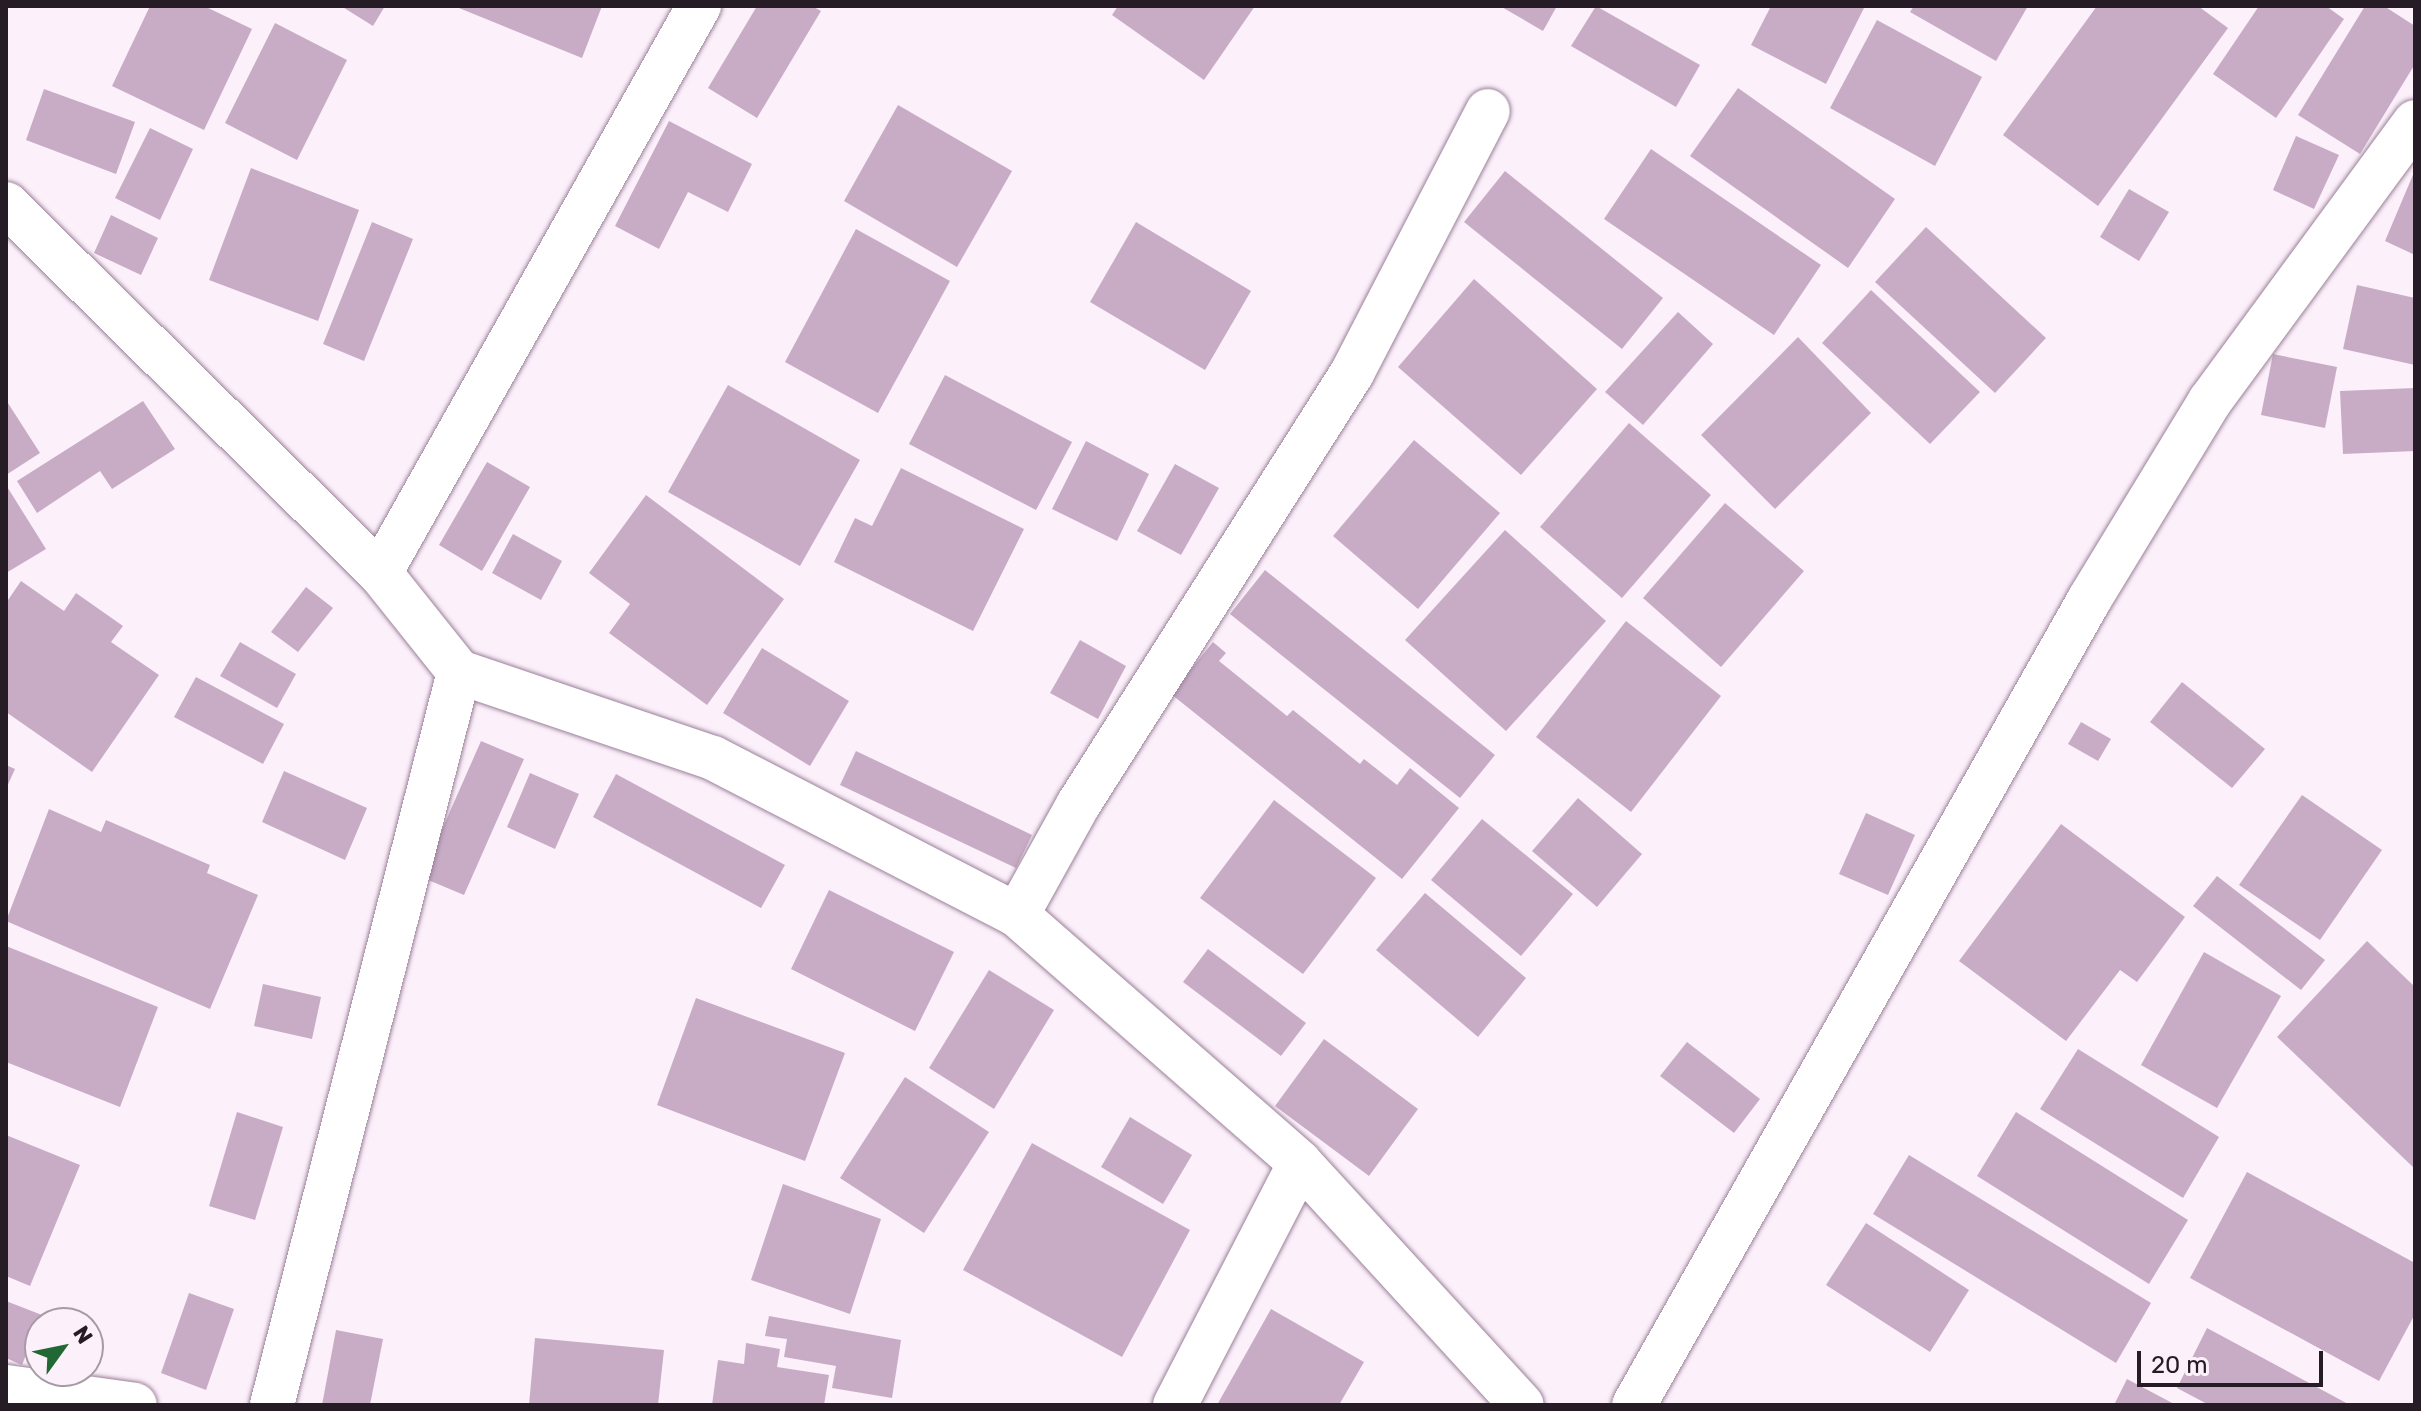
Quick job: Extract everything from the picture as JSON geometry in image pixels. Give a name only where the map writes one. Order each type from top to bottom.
[{"type":"street","points":[[380,573],[699,6]]},
{"type":"street","points":[[1017,915],[1087,791],[1352,373],[1488,111]]},
{"type":"street","points":[[1634,1405],[2089,600],[2210,401],[2415,122]]},
{"type":"street","points":[[6,204],[380,573],[459,672],[713,758],[1017,915],[1300,1163],[1522,1405]]},
{"type":"street","points":[[272,1405],[459,672]]},
{"type":"street","points":[[1175,1405],[1300,1163]]},
{"type":"street","points":[[6,1387],[135,1405]]},
{"type":"building","points":[[150,6],[204,6],[252,29],[204,130],[112,86]]},
{"type":"building","points":[[341,6],[385,6],[373,26]]},
{"type":"building","points":[[454,6],[602,6],[582,58]]},
{"type":"building","points":[[757,6],[812,6],[821,11],[757,118],[708,88]]},
{"type":"building","points":[[1118,6],[1255,6],[1204,80],[1112,15]]},
{"type":"building","points":[[1500,6],[1557,6],[1543,31]]},
{"type":"building","points":[[1596,6],[1700,65],[1676,107],[1571,46]]},
{"type":"building","points":[[1771,6],[1865,6],[1826,84],[1751,45]]},
{"type":"building","points":[[1914,6],[2028,6],[1996,61],[1910,12]]},
{"type":"building","points":[[2097,6],[2198,6],[2228,28],[2098,206],[2003,135]]},
{"type":"building","points":[[2259,6],[2326,6],[2344,19],[2276,118],[2213,74]]},
{"type":"building","points":[[2365,6],[2384,6],[2415,26],[2415,64],[2360,154],[2298,115]]},
{"type":"building","points":[[1877,20],[1982,77],[1935,166],[1830,108]]},
{"type":"building","points":[[275,23],[347,60],[297,160],[225,123]]},
{"type":"building","points":[[1738,88],[1895,199],[1848,268],[1690,156]]},
{"type":"building","points":[[44,89],[135,122],[116,174],[26,140]]},
{"type":"building","points":[[898,105],[1012,171],[957,267],[844,201]]},
{"type":"building","points":[[669,121],[752,164],[728,212],[688,192],[659,249],[615,226]]},
{"type":"building","points":[[150,128],[193,149],[160,220],[115,198]]},
{"type":"building","points":[[2296,136],[2339,155],[2314,209],[2273,190]]},
{"type":"building","points":[[1651,149],[1821,265],[1774,335],[1604,219]]},
{"type":"building","points":[[251,168],[359,210],[318,321],[209,280]]},
{"type":"building","points":[[2415,170],[2415,255],[2385,241]]},
{"type":"building","points":[[1505,171],[1663,298],[1622,349],[1464,222]]},
{"type":"building","points":[[2129,189],[2169,212],[2139,261],[2100,237]]},
{"type":"building","points":[[111,215],[158,238],[141,275],[94,253]]},
{"type":"building","points":[[372,222],[413,239],[364,361],[323,344]]},
{"type":"building","points":[[1136,222],[1251,291],[1205,370],[1090,302]]},
{"type":"building","points":[[1926,227],[2046,338],[1995,393],[1875,282]]},
{"type":"building","points":[[856,229],[950,281],[878,413],[785,362]]},
{"type":"building","points":[[1474,279],[1597,389],[1521,475],[1398,367]]},
{"type":"building","points":[[2357,285],[2415,298],[2415,365],[2343,349]]},
{"type":"building","points":[[1871,290],[1980,392],[1930,444],[1822,343]]},
{"type":"building","points":[[1678,312],[1713,344],[1643,425],[1605,392]]},
{"type":"building","points":[[1798,337],[1871,413],[1775,509],[1701,435]]},
{"type":"building","points":[[2273,354],[2337,367],[2325,428],[2261,415]]},
{"type":"building","points":[[945,375],[1072,442],[1036,510],[909,444]]},
{"type":"building","points":[[728,385],[860,460],[800,566],[668,492]]},
{"type":"building","points":[[2415,388],[2415,451],[2343,454],[2340,391]]},
{"type":"building","points":[[6,400],[40,453],[6,475]]},
{"type":"building","points":[[143,401],[175,449],[112,489],[100,471],[37,513],[17,481]]},
{"type":"building","points":[[1629,423],[1711,495],[1622,598],[1540,527]]},
{"type":"building","points":[[1414,440],[1500,513],[1418,609],[1333,536]]},
{"type":"building","points":[[1086,441],[1149,474],[1117,541],[1052,509]]},
{"type":"building","points":[[487,462],[530,487],[482,571],[439,545]]},
{"type":"building","points":[[1175,464],[1219,488],[1181,555],[1137,531]]},
{"type":"building","points":[[901,468],[1024,529],[973,631],[834,562],[855,518],[872,526]]},
{"type":"building","points":[[6,485],[46,549],[6,573]]},
{"type":"building","points":[[646,495],[784,599],[707,705],[609,633],[630,604],[589,573]]},
{"type":"building","points":[[1725,503],[1804,571],[1721,667],[1643,598]]},
{"type":"building","points":[[1505,530],[1606,621],[1506,731],[1405,640]]},
{"type":"building","points":[[513,534],[562,561],[541,600],[492,573]]},
{"type":"building","points":[[1265,570],[1495,755],[1460,798],[1230,614]]},
{"type":"building","points":[[21,581],[64,611],[76,593],[123,626],[111,642],[159,675],[92,772],[6,712],[6,603]]},
{"type":"building","points":[[306,587],[333,608],[298,652],[271,632]]},
{"type":"building","points":[[1626,621],[1721,696],[1631,812],[1536,737]]},
{"type":"building","points":[[1080,640],[1126,666],[1098,719],[1050,693]]},
{"type":"building","points":[[240,642],[296,674],[277,708],[220,676]]},
{"type":"building","points":[[1213,642],[1226,653],[1219,661],[1287,716],[1293,710],[1360,764],[1364,759],[1397,785],[1410,768],[1459,808],[1402,879],[1171,694]]},
{"type":"building","points":[[762,648],[849,701],[810,766],[723,713]]},
{"type":"building","points":[[196,677],[284,724],[263,764],[174,717]]},
{"type":"building","points":[[2182,682],[2265,749],[2232,788],[2150,722]]},
{"type":"building","points":[[2081,722],[2111,739],[2098,761],[2068,744]]},
{"type":"building","points":[[481,741],[524,759],[464,895],[421,877]]},
{"type":"building","points":[[856,751],[1032,835],[1016,868],[840,785]]},
{"type":"building","points":[[6,765],[15,769],[6,789]]},
{"type":"building","points":[[284,771],[367,808],[345,860],[262,822]]},
{"type":"building","points":[[530,773],[579,794],[555,849],[507,827]]},
{"type":"building","points":[[616,774],[785,865],[761,908],[593,817]]},
{"type":"building","points":[[2302,795],[2382,850],[2320,940],[2239,885]]},
{"type":"building","points":[[1578,798],[1642,854],[1597,907],[1532,851]]},
{"type":"building","points":[[1274,800],[1376,878],[1303,974],[1200,898]]},
{"type":"building","points":[[49,809],[101,832],[106,820],[210,865],[207,873],[258,895],[210,1009],[6,921]]},
{"type":"building","points":[[1866,813],[1915,835],[1888,895],[1839,874]]},
{"type":"building","points":[[1482,819],[1573,894],[1521,956],[1431,880]]},
{"type":"building","points":[[2061,824],[2185,917],[2137,982],[2120,970],[2066,1041],[1959,961]]},
{"type":"building","points":[[2217,876],[2325,960],[2301,990],[2193,906]]},
{"type":"building","points":[[829,890],[954,952],[915,1031],[791,969]]},
{"type":"building","points":[[1425,893],[1526,978],[1478,1037],[1376,950]]},
{"type":"building","points":[[2367,941],[2415,987],[2415,1169],[2277,1037]]},
{"type":"building","points":[[6,946],[158,1007],[120,1107],[6,1062]]},
{"type":"building","points":[[1208,949],[1306,1023],[1281,1056],[1183,982]]},
{"type":"building","points":[[2204,952],[2281,996],[2217,1108],[2141,1065]]},
{"type":"building","points":[[989,970],[1054,1010],[994,1109],[929,1068]]},
{"type":"building","points":[[263,984],[321,997],[312,1039],[254,1026]]},
{"type":"building","points":[[696,998],[845,1053],[805,1161],[657,1105]]},
{"type":"building","points":[[1324,1039],[1418,1109],[1369,1176],[1275,1106]]},
{"type":"building","points":[[1687,1042],[1760,1099],[1734,1133],[1660,1076]]},
{"type":"building","points":[[2078,1049],[2219,1137],[2183,1198],[2040,1109]]},
{"type":"building","points":[[905,1077],[989,1132],[924,1233],[840,1178]]},
{"type":"building","points":[[237,1112],[283,1127],[255,1220],[209,1206]]},
{"type":"building","points":[[2016,1112],[2188,1220],[2149,1284],[1977,1176]]},
{"type":"building","points":[[1130,1117],[1192,1155],[1163,1204],[1101,1167]]},
{"type":"building","points":[[6,1135],[80,1165],[30,1286],[6,1276]]},
{"type":"building","points":[[1032,1143],[1190,1230],[1122,1357],[963,1270]]},
{"type":"building","points":[[1909,1155],[2151,1303],[2116,1363],[1873,1214]]},
{"type":"building","points":[[2247,1172],[2415,1263],[2415,1314],[2379,1381],[2190,1278]]},
{"type":"building","points":[[783,1184],[881,1219],[850,1314],[751,1280]]},
{"type":"building","points":[[1866,1223],[1969,1290],[1930,1352],[1826,1285]]},
{"type":"building","points":[[189,1293],[234,1309],[206,1390],[161,1373]]},
{"type":"building","points":[[6,1301],[24,1308],[24,1360],[22,1365],[6,1358]]},
{"type":"building","points":[[1271,1309],[1364,1362],[1339,1405],[1217,1405]]},
{"type":"building","points":[[769,1316],[901,1340],[892,1398],[832,1388],[836,1366],[784,1357],[787,1339],[765,1336]]},
{"type":"building","points":[[2207,1328],[2350,1405],[2209,1405],[2177,1388]]},
{"type":"building","points":[[336,1330],[383,1339],[370,1405],[322,1405]]},
{"type":"building","points":[[535,1338],[664,1350],[658,1405],[529,1405]]},
{"type":"building","points":[[746,1343],[780,1349],[777,1367],[829,1375],[824,1405],[712,1405],[718,1360],[744,1364]]},
{"type":"building","points":[[2127,1379],[2176,1405],[2114,1405]]}]
